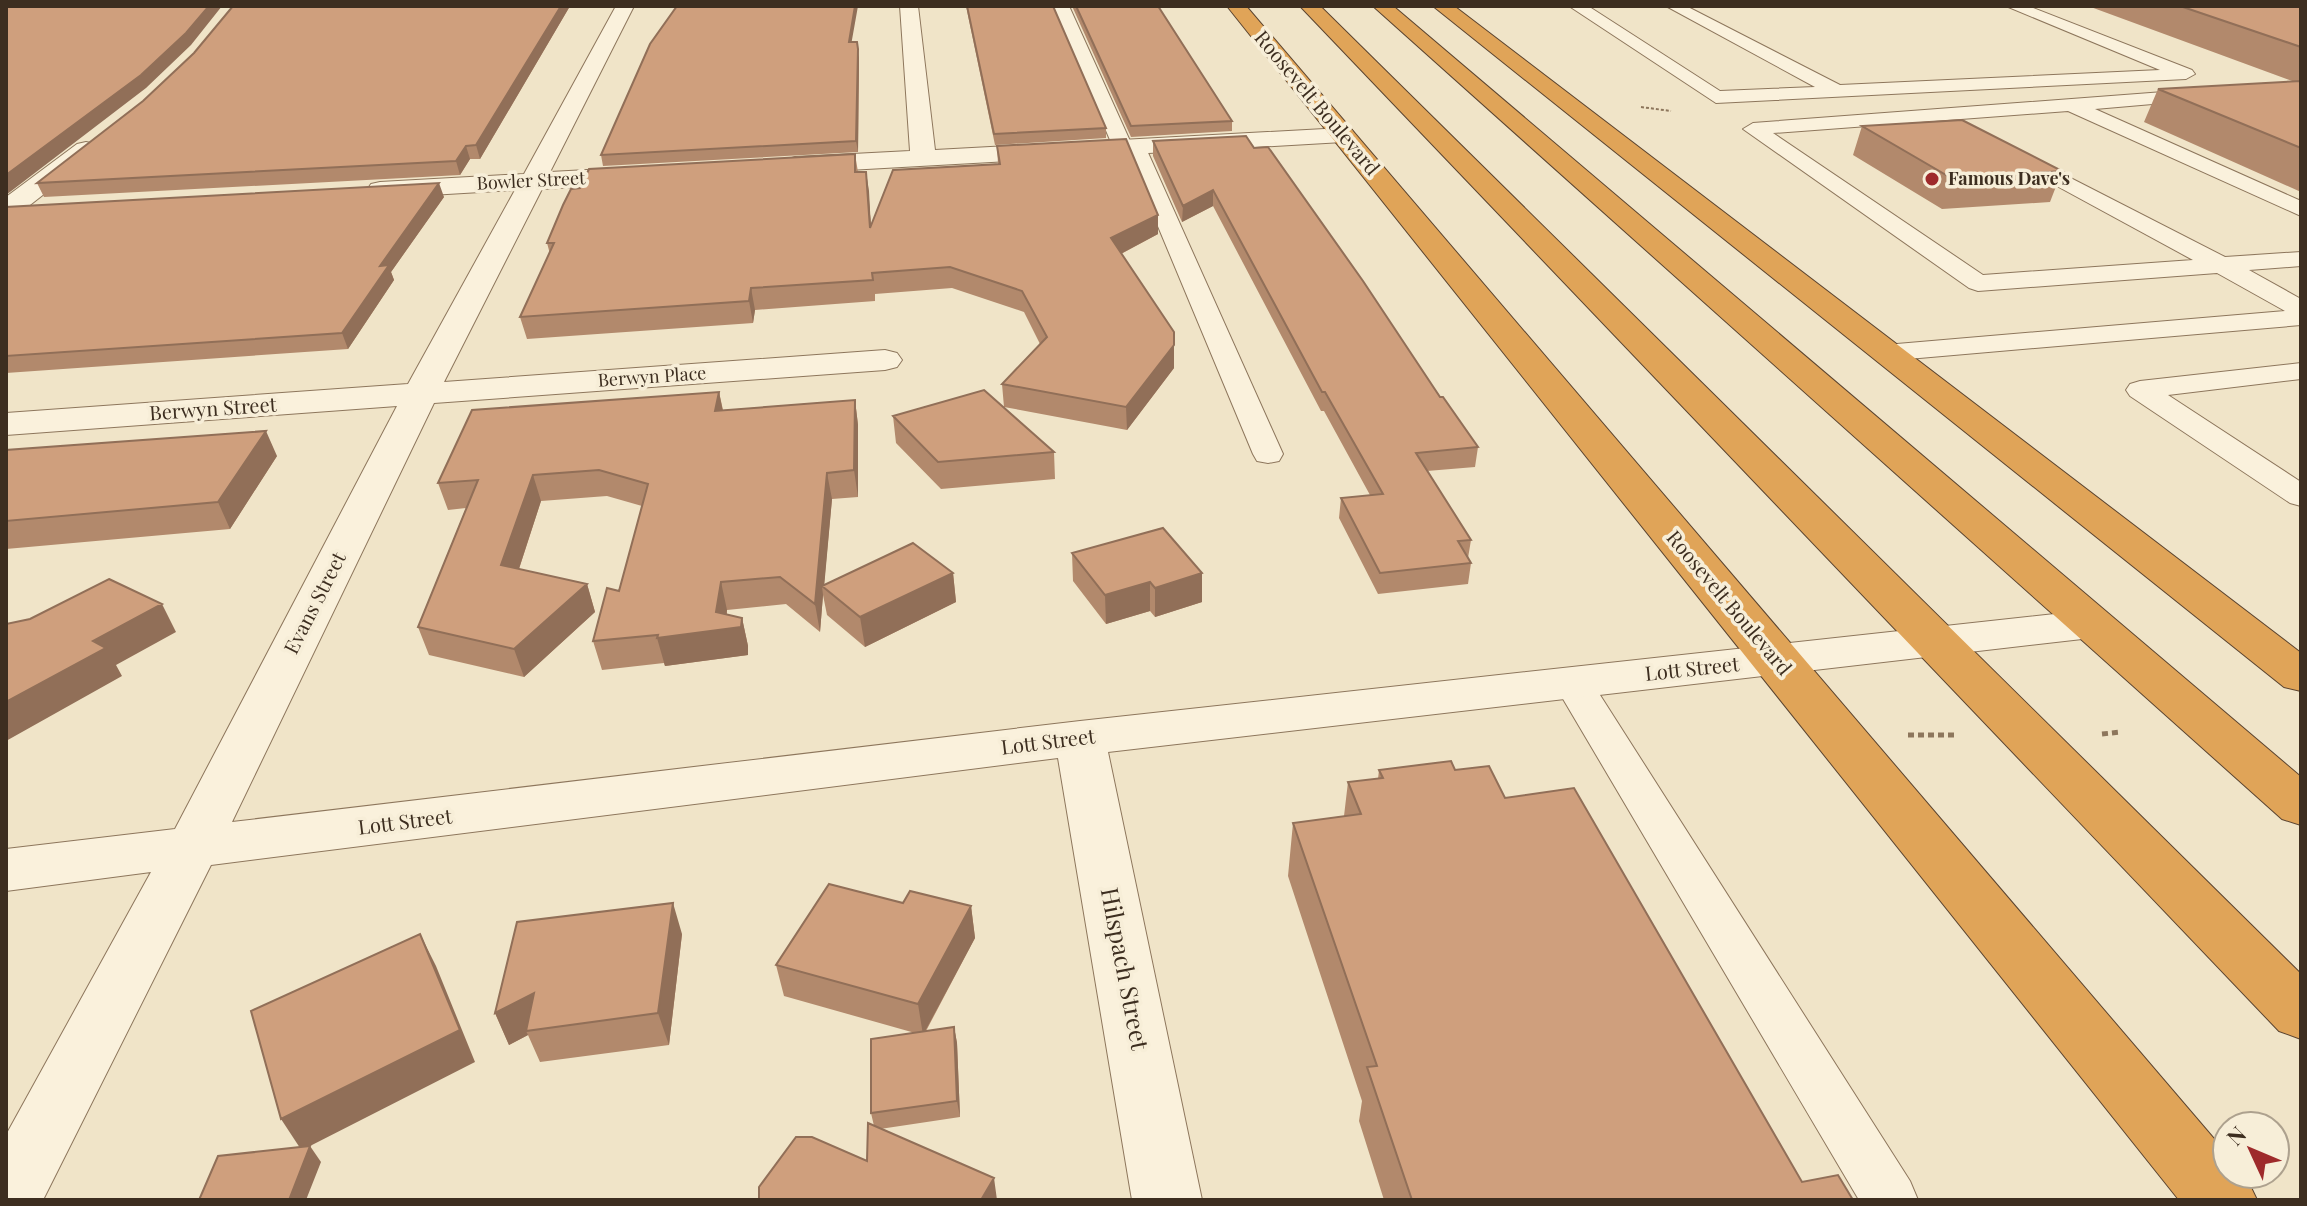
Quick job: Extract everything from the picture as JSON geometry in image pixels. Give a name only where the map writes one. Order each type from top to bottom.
[{"type":"highway","name":"Roosevelt Boulevard","points":[[1236,6],[2222,1200]]},
{"type":"highway","points":[[1309,6],[2301,1013]]},
{"type":"highway","points":[[1382,6],[2301,806]]},
{"type":"highway","points":[[1442,6],[2301,676]]},
{"type":"highway","points":[[1688,198],[1809,378]]},
{"type":"street","name":"Evans Street","points":[[7,1200],[192,848],[420,395],[625,6]]},
{"type":"street","points":[[909,6],[923,158]]},
{"type":"street","points":[[6,211],[106,133]]},
{"type":"street","points":[[766,167],[1343,135]]},
{"type":"street","name":"Bowler Street","points":[[356,191],[672,173]]},
{"type":"street","points":[[6,211],[54,209]]},
{"type":"street","name":"Berwyn Place","points":[[420,395],[885,360]]},
{"type":"street","name":"Berwyn Street","points":[[6,424],[420,395]]},
{"type":"street","name":"Lott Street","points":[[6,870],[1080,738],[2091,624]]},
{"type":"street","name":"Hilspach Street","points":[[1080,738],[1167,1200]]},
{"type":"lane","points":[[1061,6],[1129,147],[1268,454]]},
{"type":"lane","points":[[1577,6],[1716,97],[2186,74],[2014,6]]},
{"type":"lane","points":[[1674,6],[1837,91]]},
{"type":"lane","points":[[2222,94],[1753,129],[1978,283],[2301,259]]},
{"type":"lane","points":[[2070,105],[2301,209]]},
{"type":"lane","points":[[1940,115],[1978,136]]},
{"type":"lane","points":[[2003,149],[2301,309]]},
{"type":"lane","points":[[1885,353],[2301,317]]},
{"type":"lane","points":[[2301,371],[2140,390],[2301,496]]},
{"type":"lane","points":[[1572,682],[1890,1200]]},
{"type":"path","points":[[1894,735],[1955,735]]},
{"type":"building","points":[[6,6],[209,6],[186,33],[141,75],[6,175]]},
{"type":"building","points":[[233,6],[561,6],[476,145],[466,146],[456,161],[37,183],[143,101],[194,53]]},
{"type":"building","points":[[677,6],[855,6],[849,42],[857,42],[858,49],[856,141],[601,155],[650,44]]},
{"type":"building","points":[[967,6],[1053,6],[1106,128],[994,134]]},
{"type":"building","points":[[1076,6],[1158,6],[1232,121],[1131,126]]},
{"type":"building","points":[[2180,6],[2301,6],[2301,47]]},
{"type":"building","points":[[2301,81],[2301,148],[2158,89]]},
{"type":"building","points":[[1962,120],[2062,171],[1953,179],[1862,126]]},
{"type":"building","points":[[1246,136],[1254,148],[1268,147],[1440,397],[1478,447],[1416,453],[1471,540],[1458,541],[1471,563],[1380,573],[1341,498],[1383,494],[1325,392],[1322,392],[1213,190],[1183,206],[1153,141]]},
{"type":"building","points":[[1126,139],[1158,215],[1111,238],[1174,332],[1174,345],[1126,407],[1002,384],[1047,337],[1022,291],[950,267],[872,273],[873,280],[751,288],[749,301],[520,317],[554,243],[547,243],[563,205],[571,189],[580,188],[589,169],[855,154],[855,172],[866,172],[870,228],[893,170],[1000,164],[997,146]]},
{"type":"building","points":[[439,183],[380,266],[389,265],[342,333],[6,356],[6,207]]},
{"type":"building","points":[[984,390],[1054,452],[938,462],[893,416]]},
{"type":"building","points":[[719,392],[715,411],[855,400],[854,470],[827,473],[815,604],[780,577],[721,582],[716,612],[742,618],[741,627],[657,638],[658,635],[593,641],[607,588],[619,591],[648,484],[599,470],[533,475],[501,565],[587,584],[514,649],[418,627],[478,480],[438,483],[472,410]]},
{"type":"building","points":[[266,431],[218,502],[6,521],[6,450]]},
{"type":"building","points":[[1163,528],[1202,573],[1155,588],[1150,582],[1105,595],[1072,553]]},
{"type":"building","points":[[913,543],[953,573],[860,617],[822,586]]},
{"type":"building","points":[[109,579],[162,604],[93,641],[106,648],[6,702],[6,624],[30,619]]},
{"type":"building","points":[[1451,761],[1455,770],[1489,766],[1505,798],[1574,788],[1802,1182],[1838,1175],[1853,1200],[1412,1200],[1367,1067],[1377,1066],[1293,823],[1361,814],[1348,782],[1383,778],[1379,770]]},
{"type":"building","points":[[829,884],[903,903],[910,891],[971,906],[918,1004],[776,965]]},
{"type":"building","points":[[673,903],[658,1013],[526,1031],[534,993],[495,1013],[517,922]]},
{"type":"building","points":[[420,934],[460,1030],[281,1119],[251,1011]]},
{"type":"building","points":[[954,1027],[957,1101],[871,1113],[871,1039]]},
{"type":"building","points":[[868,1123],[994,1178],[981,1200],[759,1200],[759,1187],[796,1137],[812,1137],[867,1161]]},
{"type":"building","points":[[310,1146],[289,1200],[199,1200],[218,1156]]},
{"type":"place","name":"Famous Dave's","points":[[1932,179]]}]
